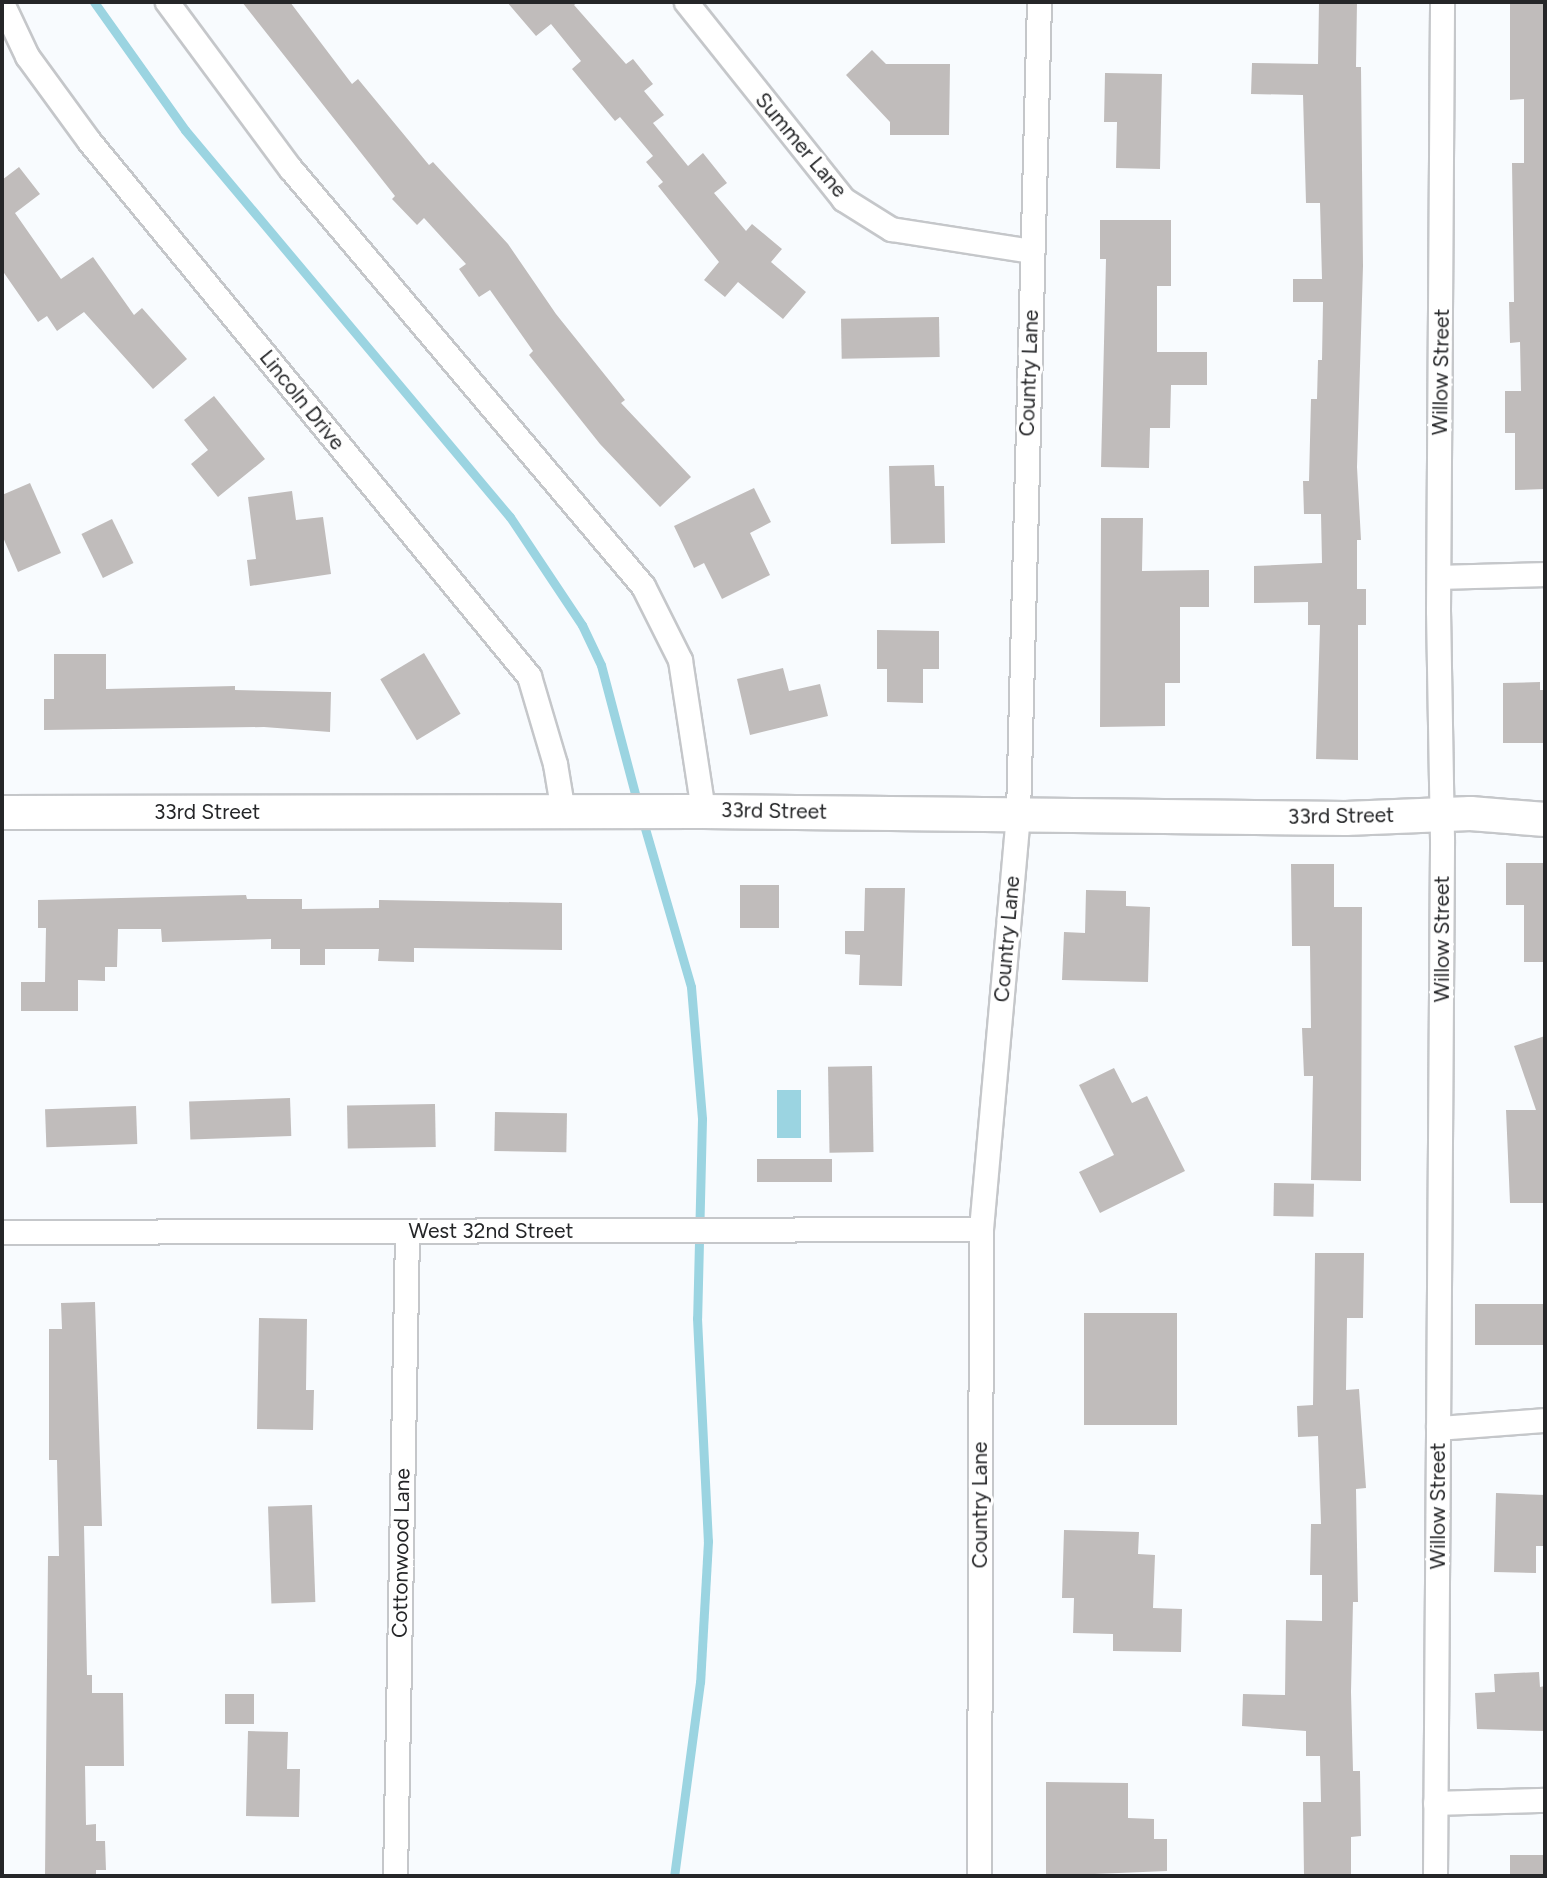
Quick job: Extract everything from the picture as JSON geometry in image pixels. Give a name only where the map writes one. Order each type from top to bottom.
[{"type":"street","points":[[167,2],[290,167],[643,586],[680,660],[689,811]]},
{"type":"street","name":"Summer Lane","points":[[687,2],[844,199],[891,229],[1032,251]]},
{"type":"street","name":"Country Lane","points":[[979,1876],[981,1229],[1018,814],[1039,2]]},
{"type":"street","name":"Willow Street","points":[[1434,1876],[1442,814],[1439,577],[1442,2]]},
{"type":"street","name":"Lincoln Drive","points":[[2,3],[27,56],[89,141],[529,676],[555,764],[563,812]]},
{"type":"street","points":[[1439,577],[1545,574]]},
{"type":"street","name":"33rd Street","points":[[2,812],[1442,814],[1545,819]]},
{"type":"street","name":"West 32nd Street","points":[[2,1232],[981,1229]]},
{"type":"street","name":"Cottonwood Lane","points":[[395,1876],[407,1231]]},
{"type":"street","points":[[1438,1428],[1545,1420]]},
{"type":"street","points":[[1435,1803],[1545,1800]]},
{"type":"water","points":[[777,1090],[801,1090],[801,1138],[777,1138]]},
{"type":"building","points":[[242,2],[290,2],[352,84],[358,79],[429,165],[433,162],[508,244],[556,314],[625,400],[621,403],[691,477],[660,507],[600,444],[529,355],[533,351],[490,290],[479,297],[459,269],[466,264],[424,218],[417,225],[392,199],[395,196]]},
{"type":"building","points":[[507,2],[578,2],[574,5],[626,64],[633,59],[653,84],[644,91],[664,115],[653,123],[688,166],[703,153],[727,183],[714,193],[746,231],[752,224],[782,249],[771,262],[806,292],[783,319],[738,282],[725,297],[704,280],[719,262],[658,186],[663,182],[646,162],[653,156],[620,117],[615,121],[572,69],[581,61],[551,24],[536,36]]},
{"type":"building","points":[[1319,2],[1357,2],[1356,67],[1361,67],[1363,266],[1357,467],[1361,540],[1357,540],[1357,589],[1366,589],[1366,625],[1358,625],[1358,760],[1316,759],[1320,625],[1308,625],[1308,602],[1254,603],[1254,566],[1322,563],[1321,514],[1304,514],[1303,481],[1309,481],[1311,399],[1317,399],[1318,360],[1322,360],[1323,302],[1293,302],[1293,279],[1322,279],[1320,203],[1306,203],[1303,95],[1251,94],[1252,63],[1318,64]]},
{"type":"building","points":[[1510,2],[1545,2],[1545,489],[1515,490],[1515,433],[1505,433],[1505,391],[1521,391],[1520,342],[1510,343],[1509,302],[1514,302],[1512,163],[1524,163],[1524,99],[1510,100]]},
{"type":"building","points":[[872,50],[886,64],[950,64],[949,135],[890,135],[890,122],[846,75]]},
{"type":"building","points":[[1105,73],[1162,74],[1160,169],[1116,168],[1117,122],[1104,122]]},
{"type":"building","points":[[19,167],[40,194],[15,213],[61,279],[93,257],[134,315],[142,308],[187,359],[153,389],[84,312],[57,331],[47,316],[38,322],[2,270],[2,180]]},
{"type":"building","points":[[1100,220],[1171,220],[1171,286],[1157,286],[1157,352],[1207,352],[1207,385],[1171,385],[1170,428],[1150,428],[1149,468],[1101,467],[1106,259],[1100,259]]},
{"type":"building","points":[[939,317],[940,357],[842,359],[841,319]]},
{"type":"building","points":[[214,396],[265,459],[218,497],[191,464],[208,450],[184,420]]},
{"type":"building","points":[[934,465],[935,486],[944,486],[945,543],[891,544],[889,466]]},
{"type":"building","points":[[30,483],[61,553],[18,572],[2,535],[2,495]]},
{"type":"building","points":[[754,488],[771,522],[750,533],[770,575],[722,599],[704,563],[694,568],[674,526]]},
{"type":"building","points":[[292,491],[296,520],[323,517],[331,574],[250,586],[247,560],[256,559],[248,497]]},
{"type":"building","points":[[1101,518],[1143,518],[1142,571],[1209,570],[1209,607],[1180,607],[1180,683],[1165,683],[1165,726],[1100,727]]},
{"type":"building","points":[[112,519],[133,563],[103,578],[81,534]]},
{"type":"building","points":[[877,630],[939,631],[939,669],[923,669],[923,703],[887,702],[887,669],[877,669]]},
{"type":"building","points":[[424,653],[461,714],[417,740],[380,679]]},
{"type":"building","points":[[54,654],[106,654],[106,689],[235,686],[235,690],[331,692],[330,732],[264,727],[44,730],[44,699],[54,699]]},
{"type":"building","points":[[783,668],[789,691],[820,684],[828,716],[750,735],[737,679]]},
{"type":"building","points":[[1540,682],[1540,690],[1545,690],[1545,743],[1503,743],[1503,683]]},
{"type":"building","points":[[1506,863],[1545,863],[1545,962],[1524,962],[1524,905],[1506,905]]},
{"type":"building","points":[[1291,864],[1334,864],[1334,907],[1362,907],[1361,1181],[1311,1180],[1313,1076],[1304,1076],[1302,1028],[1311,1028],[1310,946],[1292,946]]},
{"type":"building","points":[[740,885],[779,885],[779,928],[740,928]]},
{"type":"building","points":[[865,888],[905,888],[902,986],[859,985],[860,955],[845,954],[845,931],[864,931]]},
{"type":"building","points":[[1086,890],[1126,891],[1126,906],[1150,907],[1148,982],[1062,980],[1064,932],[1085,933]]},
{"type":"building","points":[[246,895],[247,899],[302,899],[302,909],[379,908],[379,900],[562,903],[562,950],[414,948],[414,962],[378,961],[379,949],[325,949],[325,965],[300,965],[300,949],[271,949],[271,939],[162,942],[161,929],[118,929],[117,967],[105,967],[105,981],[78,980],[78,1011],[21,1011],[21,982],[45,982],[46,928],[38,928],[38,900]]},
{"type":"building","points":[[1545,1036],[1545,1203],[1510,1203],[1506,1110],[1536,1110],[1514,1046]]},
{"type":"building","points":[[872,1066],[874,1152],[830,1153],[828,1067]]},
{"type":"building","points":[[1114,1068],[1132,1103],[1147,1096],[1185,1171],[1100,1213],[1079,1172],[1114,1155],[1079,1085]]},
{"type":"building","points":[[290,1098],[291,1136],[190,1140],[189,1102]]},
{"type":"building","points":[[435,1104],[436,1147],[348,1149],[347,1106]]},
{"type":"building","points":[[136,1106],[137,1144],[46,1147],[45,1109]]},
{"type":"building","points":[[495,1112],[567,1113],[566,1152],[494,1151]]},
{"type":"building","points":[[757,1159],[832,1159],[832,1182],[757,1182]]},
{"type":"building","points":[[1274,1183],[1314,1184],[1313,1217],[1273,1216]]},
{"type":"building","points":[[1315,1253],[1364,1253],[1363,1318],[1347,1318],[1346,1390],[1359,1389],[1366,1488],[1356,1489],[1358,1602],[1353,1602],[1351,1692],[1353,1771],[1360,1771],[1361,1836],[1351,1837],[1351,1876],[1304,1876],[1303,1802],[1321,1802],[1320,1756],[1306,1756],[1306,1731],[1242,1726],[1243,1694],[1285,1695],[1286,1620],[1322,1621],[1322,1575],[1310,1575],[1311,1524],[1321,1524],[1318,1436],[1298,1437],[1297,1406],[1313,1405]]},
{"type":"building","points":[[95,1302],[102,1526],[84,1526],[87,1675],[92,1675],[92,1693],[123,1693],[124,1766],[85,1766],[86,1825],[96,1824],[96,1841],[105,1841],[106,1870],[96,1870],[96,1876],[45,1876],[48,1556],[59,1556],[57,1460],[49,1460],[49,1329],[62,1329],[61,1303]]},
{"type":"building","points":[[1475,1304],[1545,1304],[1545,1345],[1475,1345]]},
{"type":"building","points":[[1084,1313],[1177,1313],[1177,1425],[1084,1425]]},
{"type":"building","points":[[259,1318],[307,1319],[306,1390],[314,1390],[313,1430],[257,1429]]},
{"type":"building","points":[[1496,1493],[1545,1495],[1545,1546],[1536,1546],[1536,1573],[1494,1572]]},
{"type":"building","points":[[312,1505],[315,1602],[271,1603],[268,1507]]},
{"type":"building","points":[[1064,1530],[1139,1532],[1138,1554],[1155,1555],[1153,1608],[1182,1609],[1181,1652],[1113,1651],[1113,1634],[1073,1633],[1074,1598],[1062,1598]]},
{"type":"building","points":[[1539,1672],[1540,1687],[1545,1686],[1545,1731],[1477,1729],[1475,1693],[1495,1692],[1494,1674]]},
{"type":"building","points":[[225,1694],[254,1694],[254,1724],[225,1724]]},
{"type":"building","points":[[248,1731],[288,1732],[287,1769],[300,1769],[299,1817],[246,1816]]},
{"type":"building","points":[[1046,1782],[1128,1783],[1128,1818],[1154,1819],[1154,1839],[1167,1839],[1167,1871],[1046,1876]]},
{"type":"building","points":[[1510,1855],[1545,1855],[1545,1876],[1510,1876]]},
{"type":"waterway","points":[[94,2],[185,130],[510,517],[582,625],[601,665],[638,805]]},
{"type":"waterway","points":[[642,818],[691,987],[702,1119],[697,1318],[708,1541],[700,1682],[674,1876]]}]
